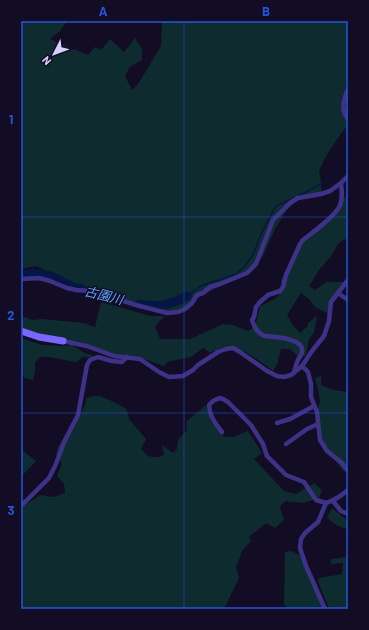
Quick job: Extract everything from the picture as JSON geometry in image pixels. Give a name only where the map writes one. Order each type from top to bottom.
[{"type":"street","points":[[348,89],[342,108],[348,119]]},
{"type":"street","points":[[21,279],[39,278],[67,288],[92,291],[167,313],[178,312],[185,309],[192,303],[197,295],[210,287],[248,273],[256,264],[273,220],[290,203],[298,198],[330,191],[348,176]]},
{"type":"street","points":[[294,372],[303,350],[300,344],[296,341],[260,334],[256,330],[252,320],[256,307],[260,302],[268,296],[280,291],[284,287],[286,275],[303,240],[336,212],[340,206],[342,194],[341,183]]},
{"type":"street","points":[[21,331],[40,337],[63,340],[87,346],[114,356],[140,359],[169,377],[183,376],[218,352],[233,348],[267,371],[277,376],[284,377],[291,375],[302,366],[324,336],[329,321],[331,302],[338,293],[346,287],[348,280]]},
{"type":"street","points":[[338,293],[348,300]]},
{"type":"street","points":[[21,506],[49,478],[56,464],[64,442],[78,415],[87,365],[90,360],[98,357],[122,362],[127,357]]},
{"type":"street","points":[[302,366],[308,372],[312,384],[311,397],[317,412],[320,440],[327,451],[342,463],[348,471]]},
{"type":"street","points":[[222,432],[215,423],[209,409],[209,405],[213,401],[221,398],[228,402],[251,425],[263,444],[267,456],[286,475],[304,482],[316,500],[326,503],[333,501],[348,490]]},
{"type":"street","points":[[278,423],[290,419],[314,406]]},
{"type":"street","points":[[286,444],[318,424]]},
{"type":"street","points":[[333,501],[341,511],[348,514]]},
{"type":"street","points":[[325,609],[306,566],[300,548],[301,539],[305,533],[318,522],[326,503]]},
{"type":"green space","points":[[21,21],[67,21],[60,31],[50,39],[88,55],[95,47],[101,50],[110,39],[124,52],[135,38],[142,49],[142,60],[130,67],[125,76],[132,90],[138,84],[161,46],[162,21],[348,21],[348,78],[346,99],[348,125],[329,151],[319,170],[321,192],[297,200],[286,211],[275,229],[263,256],[253,269],[197,298],[188,307],[178,311],[150,310],[107,299],[36,266],[21,269]]},
{"type":"green space","points":[[348,193],[348,241],[345,239],[338,244],[309,286],[315,290],[326,282],[344,282],[336,296],[329,314],[315,307],[309,299],[301,293],[287,315],[292,324],[300,333],[308,326],[308,323],[317,316],[314,333],[309,339],[306,355],[300,358],[290,349],[281,349],[277,364],[273,371],[244,351],[231,347],[223,347],[210,353],[203,348],[191,357],[167,362],[164,366],[141,358],[113,354],[82,342],[33,334],[21,328],[21,316],[33,320],[42,319],[83,323],[95,327],[101,302],[151,316],[165,316],[155,326],[160,339],[190,339],[223,324],[233,325],[248,331],[255,327],[260,306],[275,299],[282,291],[281,280],[301,245],[312,231],[332,217],[334,211]]},
{"type":"green space","points":[[21,338],[42,345],[72,345],[83,352],[98,358],[83,357],[76,362],[49,357],[40,357],[35,363],[33,380],[25,378],[21,373]]},
{"type":"green space","points":[[321,376],[321,385],[333,390],[348,392],[348,472],[343,471],[320,438],[315,417],[320,402],[315,378]]},
{"type":"green space","points":[[92,396],[100,396],[125,408],[129,419],[146,439],[141,449],[151,457],[164,455],[162,445],[173,453],[177,449],[178,440],[187,430],[186,422],[206,405],[211,418],[224,437],[233,437],[248,431],[262,453],[254,459],[284,491],[296,494],[314,483],[322,490],[319,498],[303,503],[285,501],[280,507],[284,520],[275,528],[266,523],[249,537],[251,541],[242,551],[236,567],[239,578],[224,609],[21,609],[21,503],[25,505],[40,495],[54,497],[65,493],[64,484],[57,476],[62,464],[56,454],[58,447],[82,412],[87,398]]},
{"type":"green space","points":[[21,449],[36,461],[21,477]]},
{"type":"green space","points":[[332,508],[348,521],[348,529],[336,525],[327,517]]},
{"type":"green space","points":[[291,551],[302,556],[323,609],[288,609],[284,604],[285,552]]},
{"type":"green space","points":[[348,555],[348,609],[329,609],[318,581],[319,578],[342,574],[343,563],[331,564],[331,559],[345,557]]},
{"type":"waterway","points":[[298,196],[324,182],[348,164]]},
{"type":"waterway","points":[[187,296],[201,286],[236,274],[244,267],[253,255],[262,232],[276,206],[294,198]]},
{"type":"waterway","name":"古園川","points":[[21,275],[34,273],[51,276],[73,287],[82,289]]},
{"type":"waterway","name":"古園川","points":[[139,304],[158,306],[175,302],[187,296]]}]
